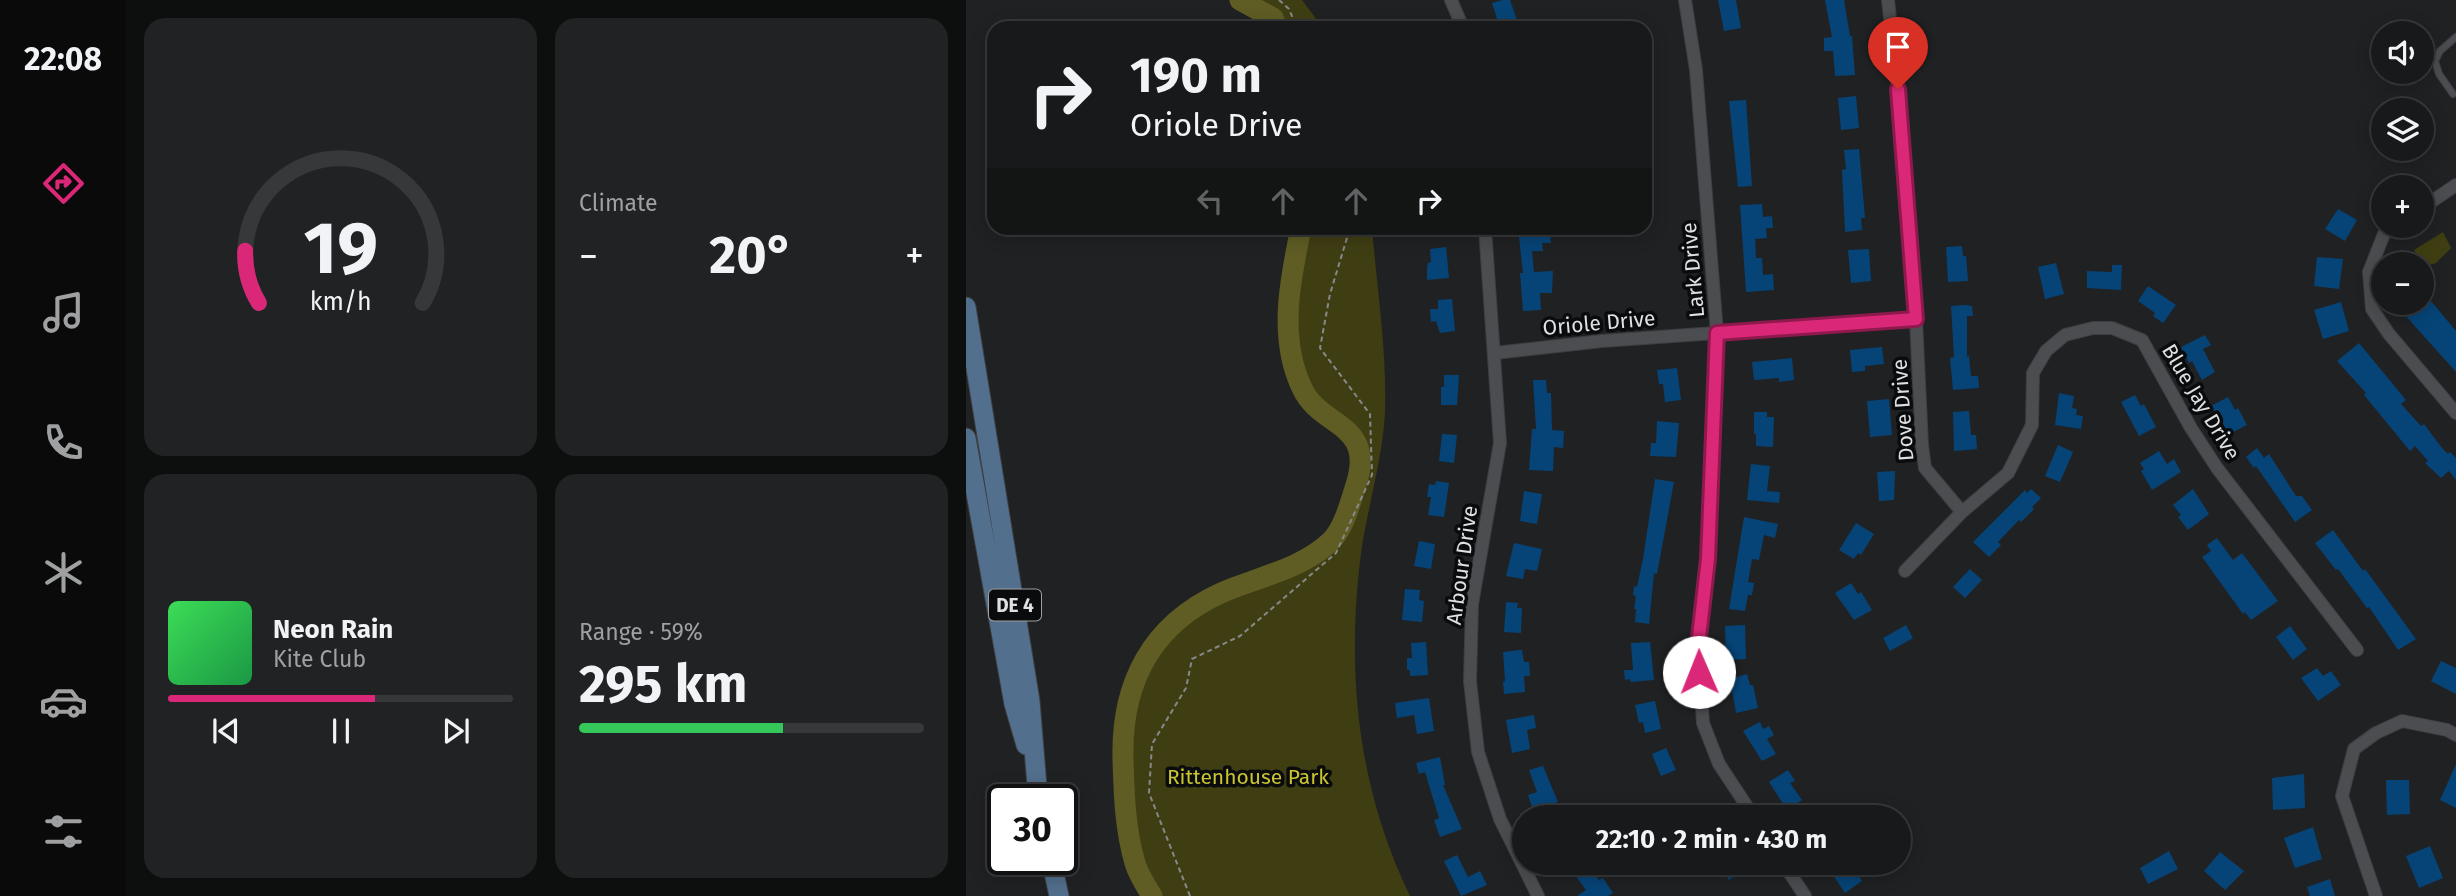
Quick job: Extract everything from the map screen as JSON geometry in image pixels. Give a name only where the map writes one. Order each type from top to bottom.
[{"type":"main road","name":"DE 4","points":[[966,307],[1030,701],[1038,784]]},
{"type":"main road","name":"DE 4","points":[[966,438],[1014,704],[1036,784]]},
{"type":"main road","points":[[1054,875],[1059,896]]},
{"type":"street","points":[[1451,0],[1459,21]]},
{"type":"street","name":"Lark Drive","points":[[1685,0],[1696,70],[1717,333],[1708,559],[1698,646],[1703,723],[1719,764],[1746,805]]},
{"type":"street","name":"Dove Drive","points":[[1888,0],[1898,89],[1916,319],[1922,445],[1926,468],[1962,512]]},
{"type":"street","points":[[2434,200],[2456,185]]},
{"type":"street","name":"Arbour Drive","points":[[1486,235],[1500,443],[1472,604],[1470,681],[1478,752],[1500,819],[1538,896]]},
{"type":"street","points":[[2382,238],[2369,272],[2372,309],[2389,334],[2456,413]]},
{"type":"street","name":"Oriole Drive","points":[[1495,353],[1602,341],[1916,319]]},
{"type":"street","name":"Blue Jay Drive","points":[[1906,571],[1962,512],[2008,473],[2032,425],[2033,373],[2046,351],[2065,335],[2093,328],[2112,328],[2142,340],[2191,428],[2217,468],[2357,650]]},
{"type":"street","points":[[2376,896],[2342,796],[2354,749],[2375,733],[2402,721],[2447,730],[2456,735]]},
{"type":"street","points":[[1791,875],[1805,896]]},
{"type":"lane","points":[[2453,94],[2439,74],[2435,55],[2456,37]]},
{"type":"path","points":[[1279,0],[1289,9],[1294,21]]},
{"type":"path","points":[[1190,896],[1149,793],[1152,744],[1186,688],[1192,659],[1240,636],[1336,553],[1372,475],[1370,414],[1320,348],[1330,294],[1348,235]]},
{"type":"green space","points":[[1240,0],[1302,0],[1318,21],[1274,21]]},
{"type":"green space","points":[[2443,232],[2451,248],[2434,264],[2434,252],[2414,250]]},
{"type":"green space","name":"Rittenhouse Park","points":[[1299,235],[1373,235],[1383,343],[1385,413],[1359,570],[1355,654],[1357,696],[1361,737],[1379,818],[1410,896],[1157,896],[1135,865],[1124,715],[1183,614],[1220,594],[1292,567],[1331,542],[1341,526],[1361,467],[1350,434],[1314,407],[1302,390],[1292,360],[1288,335],[1292,265]]},
{"type":"building","points":[[1510,0],[1517,20],[1498,21],[1492,3]]},
{"type":"building","points":[[1718,0],[1736,0],[1741,28],[1724,31]]},
{"type":"building","points":[[1825,0],[1844,0],[1852,36],[1855,75],[1835,76],[1833,51],[1824,51],[1824,38],[1832,37]]},
{"type":"building","points":[[1856,96],[1859,128],[1841,130],[1838,98]]},
{"type":"building","points":[[1746,100],[1752,186],[1738,187],[1729,101]]},
{"type":"building","points":[[1859,149],[1865,218],[1861,218],[1862,230],[1845,232],[1842,170],[1846,169],[1844,150]]},
{"type":"building","points":[[1762,204],[1763,217],[1772,216],[1773,228],[1766,228],[1767,238],[1755,239],[1756,258],[1762,258],[1763,275],[1773,274],[1774,290],[1746,292],[1740,205]]},
{"type":"building","points":[[2338,209],[2357,220],[2345,241],[2325,229]]},
{"type":"building","points":[[1519,235],[1550,235],[1551,243],[1542,243],[1543,251],[1532,251],[1534,272],[1553,271],[1552,293],[1540,293],[1541,310],[1523,311],[1520,273],[1523,273]]},
{"type":"building","points":[[1962,246],[1963,256],[1966,256],[1968,281],[1948,282],[1946,247]]},
{"type":"building","points":[[1446,247],[1449,278],[1427,280],[1428,263],[1431,262],[1430,249]]},
{"type":"building","points":[[1869,249],[1871,281],[1851,283],[1848,250]]},
{"type":"building","points":[[2317,257],[2343,259],[2339,289],[2314,286]]},
{"type":"building","points":[[2056,263],[2064,294],[2045,299],[2038,267]]},
{"type":"building","points":[[2112,265],[2122,265],[2121,290],[2087,288],[2087,271],[2112,272]]},
{"type":"building","points":[[2148,286],[2176,305],[2163,323],[2153,316],[2155,313],[2138,301]]},
{"type":"building","points":[[1452,299],[1455,331],[1440,333],[1436,321],[1431,322],[1430,309],[1438,309],[1438,300]]},
{"type":"building","points":[[2341,302],[2349,331],[2323,339],[2314,310]]},
{"type":"building","points":[[2434,305],[2456,331],[2456,372],[2405,315],[2434,315]]},
{"type":"building","points":[[1951,306],[1972,306],[1973,316],[1967,316],[1967,357],[1969,356],[1971,376],[1978,376],[1979,388],[1953,390],[1950,358],[1954,357]]},
{"type":"building","points":[[2205,335],[2211,345],[2203,349],[2215,372],[2202,380],[2181,347]]},
{"type":"building","points":[[2359,343],[2406,400],[2401,404],[2421,426],[2424,424],[2448,454],[2450,452],[2456,458],[2456,480],[2449,471],[2441,478],[2425,463],[2428,461],[2415,446],[2410,451],[2364,395],[2366,393],[2337,361]]},
{"type":"building","points":[[1882,347],[1884,364],[1865,366],[1865,371],[1852,372],[1850,350]]},
{"type":"building","points":[[1792,358],[1794,380],[1754,380],[1752,362]]},
{"type":"building","points":[[1677,368],[1681,400],[1665,402],[1663,384],[1659,384],[1657,370]]},
{"type":"building","points":[[1444,375],[1459,375],[1457,405],[1441,405]]},
{"type":"building","points":[[1533,380],[1546,380],[1547,393],[1551,393],[1552,430],[1564,431],[1563,448],[1554,447],[1553,471],[1529,470],[1532,429],[1536,429]]},
{"type":"building","points":[[2059,393],[2074,396],[2072,408],[2077,409],[2076,415],[2083,416],[2081,429],[2055,425]]},
{"type":"building","points":[[2135,395],[2141,406],[2144,404],[2156,427],[2139,436],[2121,402]]},
{"type":"building","points":[[2228,397],[2247,425],[2227,435],[2211,406]]},
{"type":"building","points":[[1889,399],[1892,435],[1870,437],[1867,401]]},
{"type":"building","points":[[1969,411],[1971,435],[1976,435],[1977,449],[1954,451],[1953,412]]},
{"type":"building","points":[[1754,412],[1767,412],[1767,417],[1774,417],[1773,447],[1756,446]]},
{"type":"building","points":[[1657,421],[1679,423],[1676,457],[1650,456],[1651,443],[1656,443]]},
{"type":"building","points":[[1442,434],[1457,435],[1454,463],[1439,461]]},
{"type":"building","points":[[2058,445],[2073,452],[2060,482],[2045,476]]},
{"type":"building","points":[[2257,448],[2264,458],[2269,454],[2296,496],[2302,496],[2312,510],[2295,522],[2256,466],[2254,468],[2246,457]]},
{"type":"building","points":[[2159,451],[2167,464],[2174,459],[2181,472],[2152,490],[2141,471],[2144,469],[2140,463]]},
{"type":"building","points":[[1751,464],[1770,466],[1767,491],[1780,492],[1779,503],[1747,500]]},
{"type":"building","points":[[1895,471],[1894,500],[1879,501],[1877,472]]},
{"type":"building","points":[[1655,479],[1674,482],[1657,574],[1654,573],[1649,624],[1635,622],[1636,596],[1633,595],[1643,559]]},
{"type":"building","points":[[1436,481],[1449,483],[1444,517],[1428,515],[1431,497],[1427,497],[1429,484],[1435,485]]},
{"type":"building","points":[[2031,489],[2041,498],[2032,507],[2034,509],[1998,542],[2001,545],[1989,557],[1973,542],[2025,490],[2027,493]]},
{"type":"building","points":[[2193,489],[2209,514],[2188,530],[2173,505]]},
{"type":"building","points":[[1524,491],[1542,494],[1537,524],[1520,521]]},
{"type":"building","points":[[1744,517],[1778,524],[1775,538],[1764,535],[1759,560],[1752,559],[1748,582],[1754,583],[1745,611],[1729,609]]},
{"type":"building","points":[[1856,523],[1874,534],[1861,555],[1858,553],[1854,559],[1839,550]]},
{"type":"building","points":[[2333,530],[2416,639],[2398,650],[2369,607],[2367,608],[2315,543]]},
{"type":"building","points":[[2217,538],[2233,560],[2242,553],[2278,601],[2251,620],[2245,612],[2243,614],[2202,557],[2211,551],[2207,545]]},
{"type":"building","points":[[1419,541],[1435,544],[1431,569],[1414,566]]},
{"type":"building","points":[[1514,543],[1542,549],[1537,571],[1525,569],[1523,579],[1506,576]]},
{"type":"building","points":[[1970,569],[1982,580],[1965,598],[1953,587]]},
{"type":"building","points":[[1851,583],[1858,594],[1861,592],[1872,610],[1854,620],[1835,593]]},
{"type":"building","points":[[1405,589],[1420,590],[1419,600],[1424,601],[1422,622],[1402,620]]},
{"type":"building","points":[[1506,602],[1518,603],[1517,608],[1522,608],[1521,633],[1504,632]]},
{"type":"building","points":[[1745,625],[1746,659],[1726,660],[1725,626]]},
{"type":"building","points":[[1906,625],[1913,638],[1890,651],[1883,638]]},
{"type":"building","points":[[2290,626],[2307,649],[2293,660],[2276,637]]},
{"type":"building","points":[[1426,642],[1428,675],[1410,676],[1407,658],[1412,658],[1411,643]]},
{"type":"building","points":[[1650,642],[1654,680],[1625,680],[1624,670],[1633,670],[1631,643]]},
{"type":"building","points":[[1522,650],[1524,662],[1529,662],[1530,676],[1524,676],[1525,692],[1504,694],[1503,652]]},
{"type":"building","points":[[2441,661],[2456,668],[2456,694],[2431,681]]},
{"type":"building","points":[[2317,668],[2323,676],[2331,671],[2341,685],[2318,701],[2301,678]]},
{"type":"building","points":[[1747,674],[1750,685],[1753,685],[1758,708],[1736,713],[1730,679]]},
{"type":"building","points":[[1429,698],[1434,731],[1417,734],[1414,715],[1397,718],[1395,703]]},
{"type":"building","points":[[1655,701],[1661,729],[1645,733],[1643,722],[1639,723],[1635,705]]},
{"type":"building","points":[[1534,715],[1536,728],[1527,730],[1530,749],[1512,753],[1506,720]]},
{"type":"building","points":[[1760,722],[1763,729],[1769,726],[1774,735],[1767,739],[1776,754],[1762,761],[1743,731]]},
{"type":"building","points":[[1666,748],[1676,770],[1661,776],[1652,754]]},
{"type":"building","points":[[1440,757],[1443,785],[1462,829],[1440,837],[1434,820],[1439,818],[1425,772],[1419,774],[1416,763]]},
{"type":"building","points":[[2456,764],[2456,808],[2440,800]]},
{"type":"building","points":[[1543,766],[1558,802],[1531,805],[1528,795],[1537,792],[1529,770]]},
{"type":"building","points":[[1788,770],[1795,781],[1790,783],[1802,800],[1794,805],[1784,805],[1769,782]]},
{"type":"building","points":[[2304,774],[2305,808],[2273,810],[2272,778]]},
{"type":"building","points":[[2386,780],[2409,780],[2410,814],[2387,815]]},
{"type":"building","points":[[2313,827],[2322,859],[2295,868],[2284,838]]},
{"type":"building","points":[[2430,846],[2443,878],[2419,888],[2406,856]]},
{"type":"building","points":[[2169,851],[2178,869],[2148,884],[2140,868]]},
{"type":"building","points":[[2220,852],[2244,871],[2225,890],[2204,871]]},
{"type":"building","points":[[1457,855],[1468,877],[1480,871],[1487,885],[1461,896],[1444,861]]},
{"type":"building","points":[[1575,875],[1596,875],[1599,880],[1603,878],[1613,893],[1608,896],[1577,896],[1586,890]]},
{"type":"building","points":[[1833,875],[1858,875],[1862,881],[1845,893]]},
{"type":"building","points":[[2330,879],[2335,896],[2310,896],[2307,887]]},
{"type":"waterway","points":[[1240,0],[1274,21]]},
{"type":"waterway","points":[[1152,896],[1138,871],[1129,837],[1123,759],[1128,706],[1145,660],[1176,622],[1197,606],[1221,593],[1292,566],[1318,552],[1335,537],[1343,523],[1356,485],[1360,464],[1359,449],[1343,428],[1310,401],[1302,388],[1290,349],[1288,309],[1300,235]]},
{"type":"route","points":[[1699,672],[1698,646],[1708,559],[1717,333],[1916,319],[1898,89]]}]
